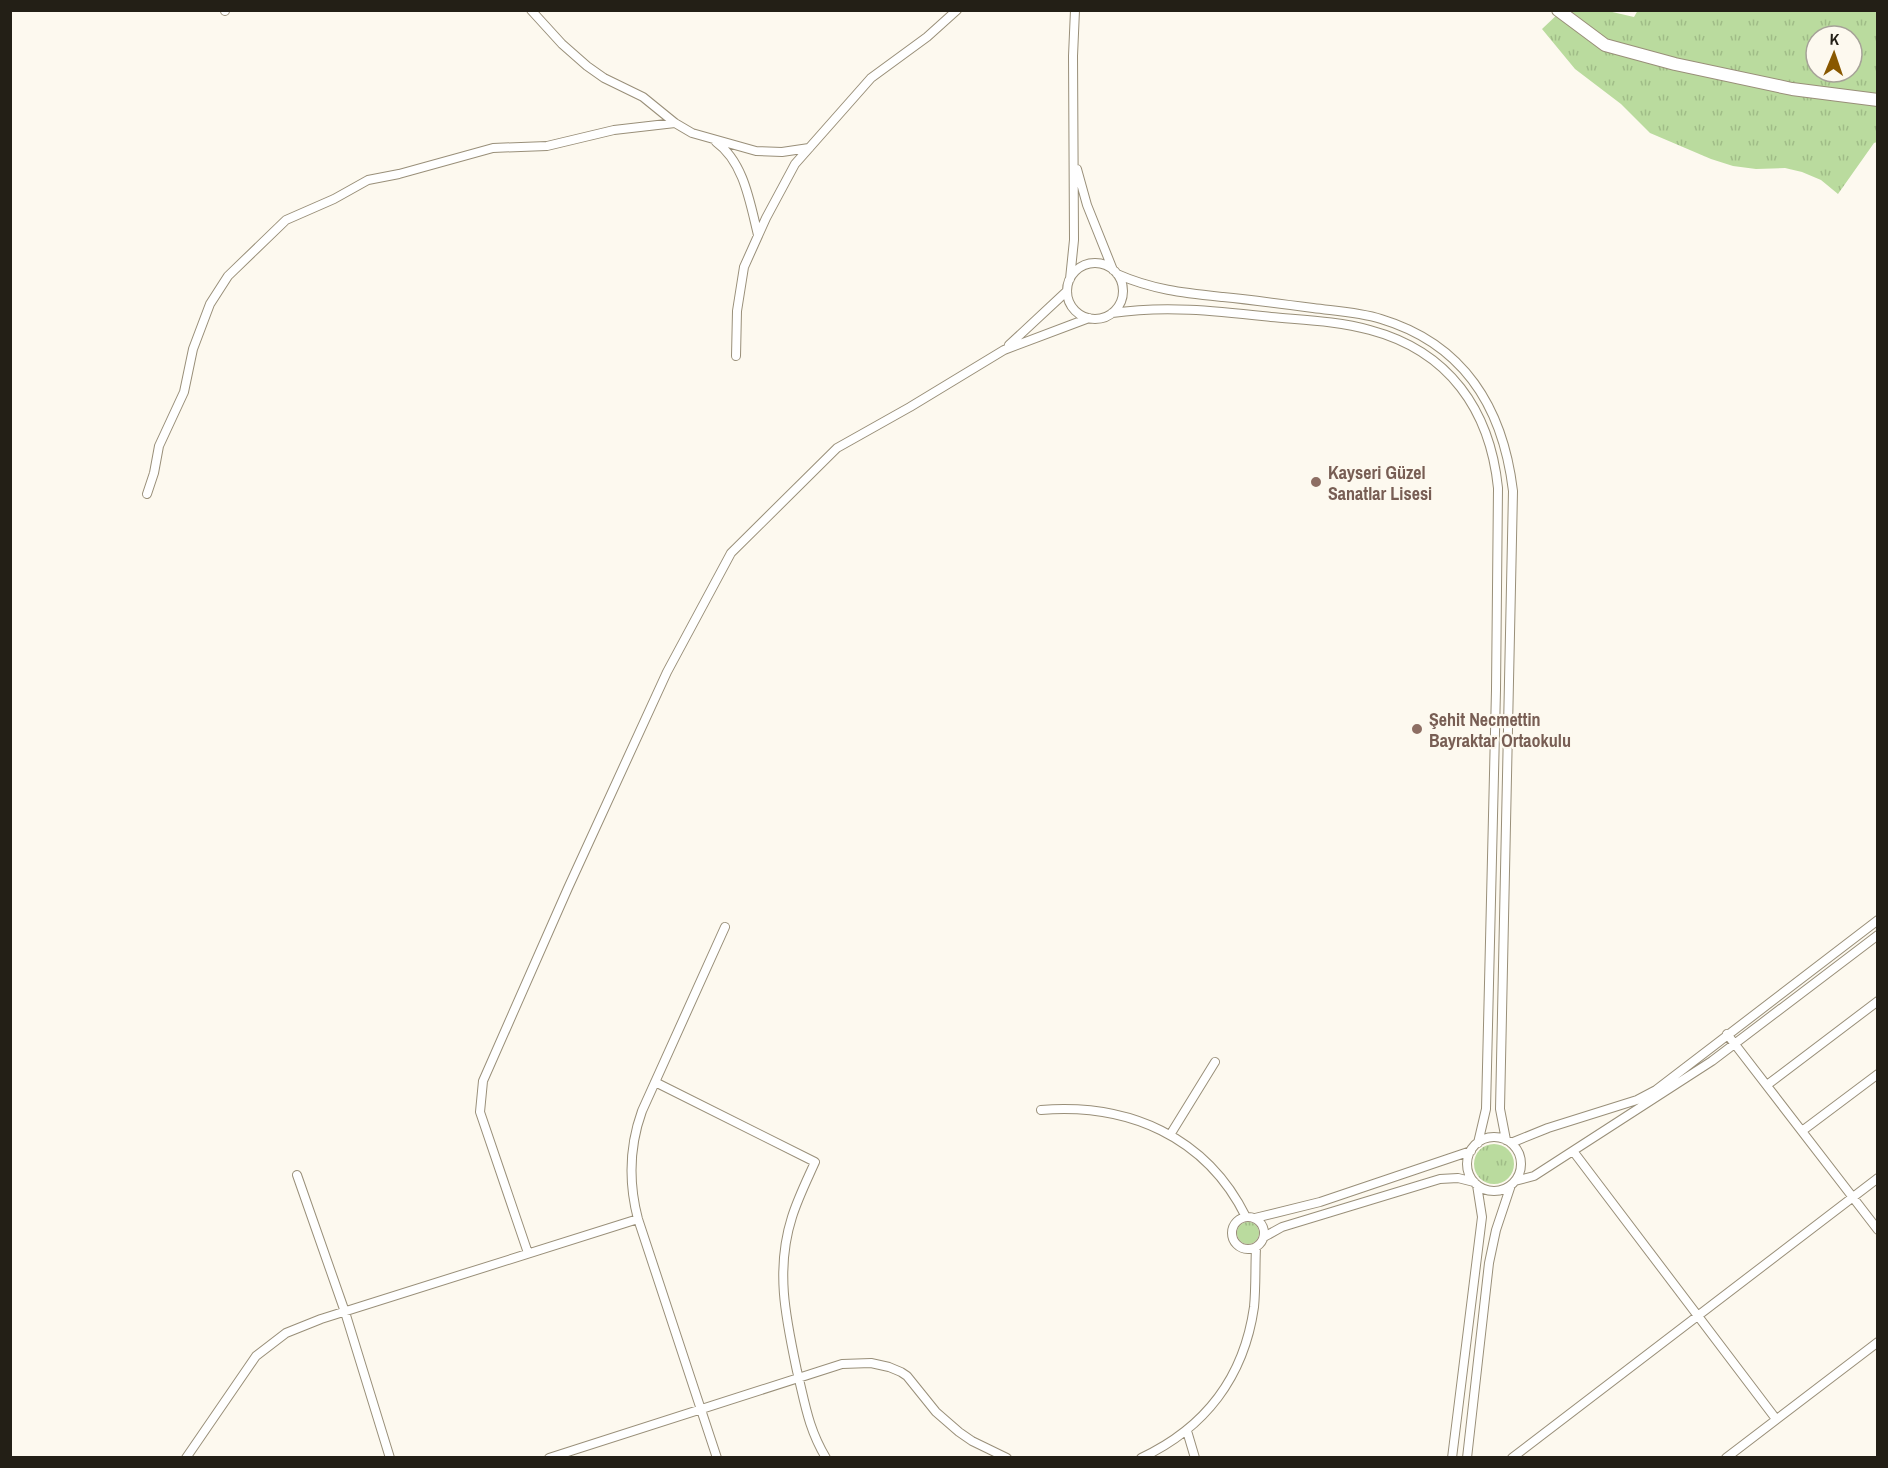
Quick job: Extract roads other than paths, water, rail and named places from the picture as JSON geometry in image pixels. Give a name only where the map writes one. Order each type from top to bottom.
[{"type":"street","points":[[531,10],[562,44],[587,66],[604,78],[643,97],[675,123],[692,133],[769,152],[789,152],[809,148]]},
{"type":"street","points":[[736,356],[736,326],[744,267],[795,164],[871,78],[927,37],[957,10]]},
{"type":"street","points":[[1075,10],[1074,240],[1068,291],[1073,308],[1089,318]]},
{"type":"street","points":[[1557,10],[1605,45],[1675,64],[1792,89],[1878,100]]},
{"type":"street","points":[[147,494],[159,446],[184,392],[193,349],[210,304],[228,276],[286,220],[334,199],[368,180],[493,148],[548,146],[614,130],[675,123]]},
{"type":"street","points":[[1073,139],[1082,189],[1123,292],[1120,304],[1112,313]]},
{"type":"street","points":[[714,140],[730,154],[737,167],[758,235]]},
{"type":"street","points":[[1070,279],[1078,269],[1089,264],[1102,264],[1115,272],[1154,288],[1184,294],[1352,313],[1392,323],[1433,344],[1459,365],[1482,394],[1497,421],[1506,449],[1513,491],[1500,1109],[1509,1142],[1519,1153],[1521,1164],[1496,1230],[1489,1263],[1467,1458]]},
{"type":"street","points":[[1004,350],[1068,291]]},
{"type":"street","points":[[528,1253],[482,1120],[480,1112],[483,1081],[667,672],[731,553],[837,448],[1004,350],[1089,318],[1156,308],[1198,308],[1341,325],[1382,334],[1418,351],[1441,367],[1465,392],[1485,430],[1494,456],[1498,488],[1486,1099],[1485,1119],[1478,1143],[1468,1158],[1468,1170],[1476,1183],[1482,1217],[1452,1458]]},
{"type":"street","points":[[1478,1143],[1495,1137],[1509,1142],[1647,1095],[1878,920]]},
{"type":"street","points":[[717,1458],[638,1219],[631,1186],[631,1157],[636,1126],[725,927]]},
{"type":"street","points":[[1144,1457],[1187,1431],[1224,1388],[1242,1354],[1253,1308],[1256,1248],[1264,1237],[1282,1227],[1440,1179],[1458,1179],[1476,1183],[1494,1191],[1534,1176],[1712,1061],[1878,935]]},
{"type":"street","points":[[1767,1085],[1878,1001]]},
{"type":"street","points":[[1727,1034],[1878,1230]]},
{"type":"street","points":[[1170,1135],[1215,1062]]},
{"type":"street","points":[[1802,1131],[1878,1074]]},
{"type":"street","points":[[655,1082],[815,1162],[792,1217],[783,1261],[784,1307],[807,1418],[826,1458]]},
{"type":"street","points":[[1041,1110],[1074,1108],[1107,1112],[1140,1121],[1170,1135],[1194,1150],[1214,1169],[1250,1217],[1264,1228],[1264,1237]]},
{"type":"street","points":[[1256,1248],[1242,1248],[1233,1238],[1234,1224],[1250,1217],[1320,1202],[1471,1151]]},
{"type":"street","points":[[1573,1151],[1776,1419]]},
{"type":"street","points":[[297,1175],[345,1312],[390,1458]]},
{"type":"street","points":[[1512,1458],[1878,1178]]},
{"type":"street","points":[[186,1458],[256,1356],[278,1338],[295,1329],[638,1219]]},
{"type":"street","points":[[1726,1458],[1878,1342]]},
{"type":"street","points":[[549,1458],[852,1362],[889,1367],[907,1376],[930,1406],[959,1432],[979,1445],[1007,1458]]},
{"type":"street","points":[[1187,1431],[1196,1458]]},
{"type":"place","name":"Kayseri Güzel Sanatlar Lisesi","points":[[1316,482]]},
{"type":"place","name":"Şehit Necmettin Bayraktar Ortaokulu","points":[[1417,729]]}]
